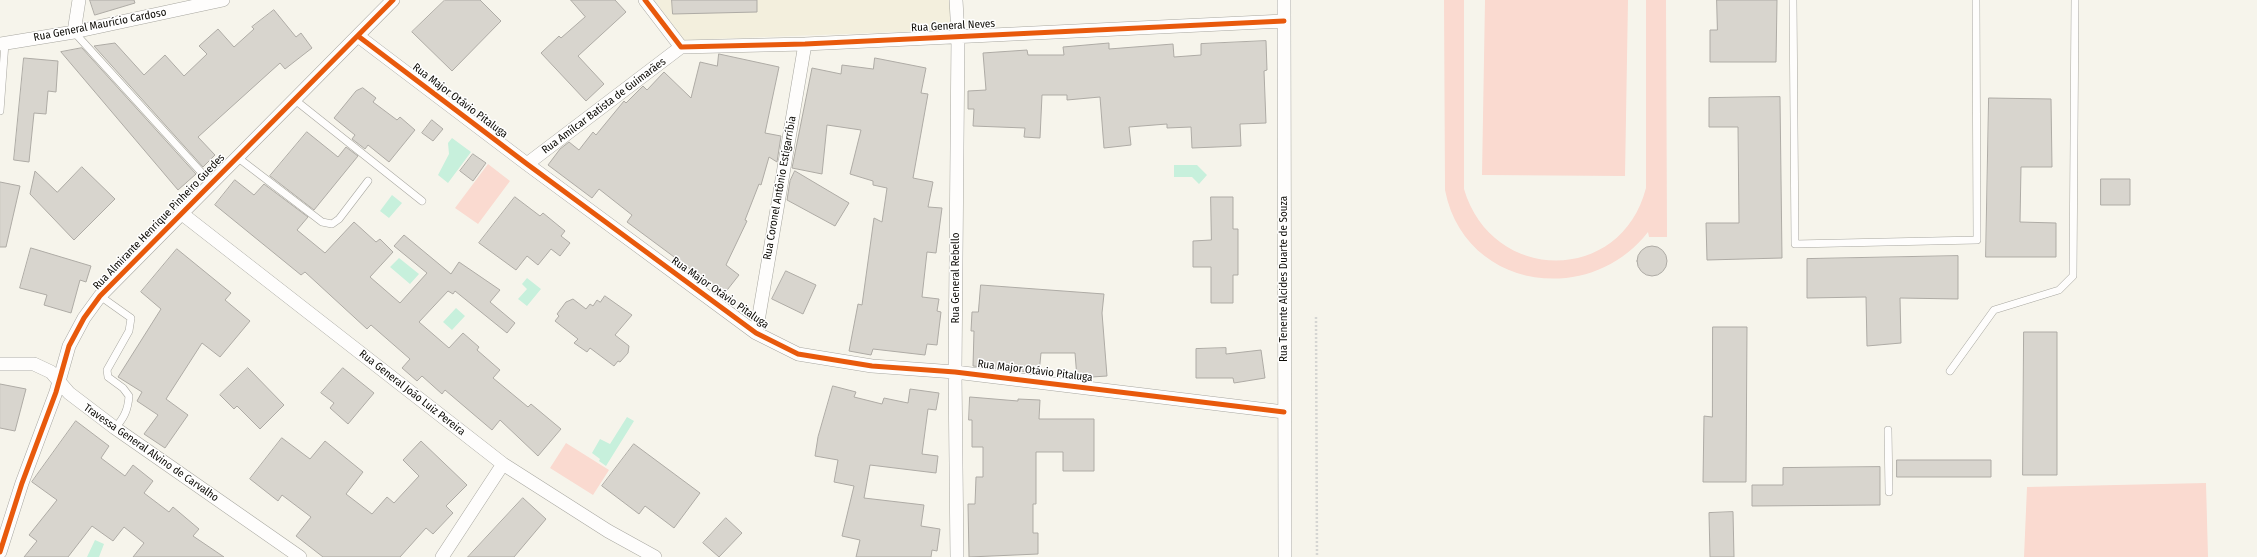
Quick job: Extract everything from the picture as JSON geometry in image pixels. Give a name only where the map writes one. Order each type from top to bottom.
[{"type":"street","points":[[74,32],[79,0]]},
{"type":"street","name":"Rua General Maurício Cardoso","points":[[3,43],[74,32],[223,0]]},
{"type":"street","name":"Rua Almirante Henrique Pinheiro Guedes","points":[[0,552],[59,382],[69,346],[84,318],[100,296],[392,0]]},
{"type":"street","points":[[645,0],[681,47]]},
{"type":"street","name":"Rua General Rebello","points":[[956,0],[958,35],[955,372],[957,557]]},
{"type":"street","name":"Rua Tenente Alcides Duarte de Souza","points":[[1284,0],[1285,557]]},
{"type":"street","name":"Rua General Neves","points":[[681,47],[805,44],[958,35],[1284,21]]},
{"type":"street","name":"Rua Major Otávio Pitaluga","points":[[358,36],[527,164],[756,333],[798,354],[872,366],[955,372],[1284,412]]},
{"type":"street","name":"Rua Coronel Antônio Estigarríbia","points":[[756,333],[805,44]]},
{"type":"street","name":"Rua Amílcar Batista de Guimarães","points":[[527,164],[681,47]]},
{"type":"street","name":"Rua General João Luiz Pereira","points":[[181,213],[503,464],[608,531],[654,557]]},
{"type":"street","name":"Travessa General Alvino de Carvalho","points":[[0,364],[34,364],[51,372],[59,382],[82,404],[114,428],[300,557]]},
{"type":"street","points":[[442,557],[503,464]]},
{"type":"lane","points":[[1793,0],[1795,244],[1977,240],[1976,0]]},
{"type":"lane","points":[[1950,371],[1994,310],[2059,290],[2073,276],[2075,0]]},
{"type":"lane","points":[[74,32],[211,183]]},
{"type":"lane","points":[[0,112],[3,43]]},
{"type":"lane","points":[[294,100],[422,201]]},
{"type":"lane","points":[[237,157],[322,222],[332,224],[339,219],[368,182]]},
{"type":"lane","points":[[100,296],[132,318],[128,331],[107,370],[108,377],[123,388],[129,396],[128,407],[124,417],[114,428]]},
{"type":"lane","points":[[1888,430],[1889,492]]},
{"type":"path","points":[[1316,317],[1317,557]]},
{"type":"shaded area","points":[[654,0],[951,0],[953,30],[684,40]]},
{"type":"shaded area","points":[[1444,0],[1464,0],[1464,189],[1479,220],[1501,243],[1527,256],[1556,260],[1585,256],[1611,242],[1632,220],[1646,188],[1646,0],[1666,0],[1667,237],[1649,237],[1648,232],[1623,256],[1594,271],[1563,278],[1532,277],[1502,267],[1476,249],[1457,223],[1445,190]]},
{"type":"shaded area","points":[[1485,0],[1628,0],[1625,176],[1482,175]]},
{"type":"shaded area","points":[[452,138],[471,152],[448,183],[438,175],[449,154],[448,143]]},
{"type":"shaded area","points":[[488,164],[510,181],[478,224],[455,208]]},
{"type":"shaded area","points":[[1174,165],[1197,165],[1207,175],[1199,184],[1192,177],[1174,177]]},
{"type":"shaded area","points":[[392,195],[402,203],[389,218],[380,211]]},
{"type":"shaded area","points":[[399,258],[419,274],[410,284],[390,267]]},
{"type":"shaded area","points":[[527,278],[541,289],[527,306],[518,299],[527,289],[522,284]]},
{"type":"shaded area","points":[[456,308],[465,316],[452,330],[443,322]]},
{"type":"shaded area","points":[[627,417],[634,421],[606,466],[592,453],[600,439],[610,444]]},
{"type":"shaded area","points":[[566,443],[609,470],[593,495],[550,468]]},
{"type":"shaded area","points":[[2206,483],[2208,557],[2024,557],[2027,487]]},
{"type":"shaded area","points":[[95,540],[104,544],[99,557],[87,557]]},
{"type":"building","points":[[90,0],[134,0],[135,3],[95,15]]},
{"type":"building","points":[[445,0],[480,0],[501,21],[452,71],[412,32]]},
{"type":"building","points":[[571,0],[615,0],[626,12],[578,56],[604,84],[586,101],[541,53],[559,36],[561,38],[585,17]]},
{"type":"building","points":[[672,0],[757,0],[757,12],[673,14]]},
{"type":"building","points":[[1717,0],[1777,0],[1776,62],[1710,62],[1710,30],[1717,30]]},
{"type":"building","points":[[274,10],[296,37],[301,33],[312,48],[285,69],[280,63],[198,137],[215,155],[203,167],[94,46],[115,43],[144,75],[165,55],[184,76],[207,54],[199,46],[218,29],[234,47],[254,29],[252,27]]},
{"type":"building","points":[[1266,41],[1267,70],[1264,71],[1266,123],[1240,124],[1241,146],[1192,148],[1191,127],[1167,128],[1167,124],[1129,127],[1131,145],[1104,148],[1100,97],[1067,100],[1067,95],[1042,95],[1040,138],[1024,137],[1025,128],[973,126],[974,109],[968,109],[968,91],[986,90],[983,53],[1027,50],[1028,55],[1064,55],[1063,47],[1109,43],[1109,49],[1173,44],[1174,57],[1201,55],[1201,44]]},
{"type":"building","points":[[82,48],[196,174],[178,190],[61,52]]},
{"type":"building","points":[[719,54],[779,67],[765,133],[781,136],[777,162],[769,157],[761,185],[759,184],[745,220],[747,221],[726,265],[739,275],[724,294],[627,222],[632,215],[599,189],[592,198],[548,165],[560,149],[569,142],[579,150],[593,132],[596,135],[624,101],[626,103],[643,86],[647,90],[664,72],[691,98],[700,62],[717,66]]},
{"type":"building","points":[[24,58],[58,61],[56,92],[48,91],[46,114],[34,113],[29,162],[14,160]]},
{"type":"building","points":[[875,58],[926,68],[921,93],[928,94],[913,178],[933,182],[928,207],[942,208],[936,253],[927,252],[922,297],[939,299],[937,311],[941,312],[937,345],[927,344],[925,355],[873,349],[871,355],[849,351],[858,304],[862,305],[874,218],[882,222],[887,188],[873,185],[873,181],[850,174],[861,130],[827,125],[822,174],[792,168],[812,68],[841,74],[842,65],[873,69]]},
{"type":"building","points":[[363,88],[376,98],[373,102],[397,120],[400,117],[415,130],[389,162],[368,145],[365,149],[352,139],[355,135],[334,118],[356,91]]},
{"type":"building","points":[[1780,97],[1782,258],[1707,260],[1706,223],[1739,223],[1738,127],[1709,127],[1709,98]]},
{"type":"building","points":[[1989,98],[2051,99],[2052,167],[2021,167],[2020,222],[2056,223],[2056,257],[1986,257]]},
{"type":"building","points":[[432,120],[443,129],[433,141],[422,133]]},
{"type":"building","points":[[307,132],[338,157],[346,147],[358,156],[314,210],[270,176]]},
{"type":"building","points":[[473,154],[486,163],[473,181],[460,171]]},
{"type":"building","points":[[82,167],[115,199],[74,240],[30,194],[35,171],[57,192]]},
{"type":"building","points":[[795,171],[849,203],[835,226],[787,200],[790,181]]},
{"type":"building","points":[[2101,179],[2130,179],[2130,205],[2101,205]]},
{"type":"building","points":[[235,180],[254,195],[264,184],[308,217],[297,230],[325,253],[354,222],[376,242],[380,239],[393,252],[370,277],[400,303],[427,273],[394,246],[404,235],[451,274],[459,262],[500,290],[490,302],[515,323],[507,333],[455,291],[453,294],[448,291],[419,322],[449,348],[463,333],[479,347],[477,350],[500,370],[493,378],[528,407],[531,404],[561,429],[538,456],[500,420],[492,430],[445,390],[442,394],[422,376],[417,381],[402,368],[410,359],[371,325],[367,329],[305,272],[301,275],[215,205]]},
{"type":"building","points":[[0,182],[20,186],[6,247],[0,247]]},
{"type":"building","points":[[515,197],[540,216],[543,213],[565,231],[561,236],[570,243],[560,256],[551,249],[538,265],[527,256],[516,270],[479,243]]},
{"type":"building","points":[[1211,197],[1233,197],[1233,229],[1238,229],[1238,275],[1233,275],[1233,303],[1211,303],[1211,267],[1193,267],[1193,241],[1211,240]]},
{"type":"building","points":[[1652,246],[1663,250],[1667,261],[1663,272],[1652,276],[1641,272],[1637,261],[1641,250]]},
{"type":"building","points":[[31,248],[91,266],[86,282],[80,280],[71,313],[44,305],[47,295],[20,288]]},
{"type":"building","points":[[177,249],[231,293],[225,300],[250,321],[220,357],[202,343],[166,399],[188,415],[165,448],[144,434],[158,415],[137,401],[142,392],[118,377],[161,309],[141,292]]},
{"type":"building","points":[[1958,256],[1958,299],[1900,298],[1901,343],[1867,346],[1866,297],[1807,298],[1807,259]]},
{"type":"building","points":[[786,271],[816,285],[803,314],[772,299]]},
{"type":"building","points":[[981,285],[1104,294],[1102,313],[1107,376],[1077,378],[1075,353],[1041,353],[1039,373],[973,366],[974,331],[971,331],[972,312],[978,312]]},
{"type":"building","points":[[605,296],[632,315],[615,335],[629,346],[628,353],[614,366],[590,348],[587,352],[574,343],[578,339],[555,321],[559,316],[557,314],[566,302],[573,299],[586,309],[590,304],[593,306],[597,300],[600,302]]},
{"type":"building","points":[[1713,327],[1747,327],[1746,482],[1703,482],[1704,416],[1712,417]]},
{"type":"building","points":[[2024,332],[2057,332],[2057,475],[2023,475]]},
{"type":"building","points":[[1226,348],[1226,354],[1261,350],[1265,378],[1234,383],[1233,378],[1196,378],[1196,349]]},
{"type":"building","points":[[248,368],[284,405],[260,429],[237,406],[234,409],[220,395]]},
{"type":"building","points":[[343,368],[374,393],[348,424],[330,408],[334,403],[321,393]]},
{"type":"building","points":[[0,384],[26,389],[15,431],[0,428]]},
{"type":"building","points":[[833,386],[856,392],[854,397],[882,404],[884,398],[908,403],[910,389],[939,393],[936,410],[928,409],[922,454],[938,456],[936,473],[870,465],[864,498],[924,505],[921,526],[940,529],[937,551],[932,550],[931,557],[856,557],[860,540],[842,536],[854,486],[834,482],[838,460],[815,456],[818,437]]},
{"type":"building","points":[[970,397],[1018,401],[1018,399],[1040,400],[1039,419],[1094,419],[1094,471],[1063,471],[1063,452],[1036,452],[1036,504],[1033,504],[1033,533],[1038,533],[1038,554],[969,557],[968,504],[975,504],[976,477],[983,477],[983,447],[972,447],[972,420],[969,420]]},
{"type":"building","points":[[76,421],[109,446],[101,458],[125,476],[133,465],[153,481],[144,493],[169,512],[173,507],[199,529],[193,536],[224,557],[133,557],[144,543],[124,527],[113,541],[92,526],[68,557],[24,557],[37,541],[29,535],[57,500],[32,482]]},
{"type":"building","points":[[282,438],[310,459],[325,441],[363,472],[346,494],[372,514],[387,497],[394,503],[419,476],[403,460],[421,441],[467,485],[446,506],[453,513],[433,534],[426,528],[400,557],[323,557],[296,536],[311,517],[282,495],[278,501],[250,479]]},
{"type":"building","points":[[634,444],[700,493],[674,528],[645,506],[639,514],[602,486]]},
{"type":"building","points":[[1897,460],[1991,460],[1991,477],[1897,477]]},
{"type":"building","points":[[1880,467],[1880,505],[1752,506],[1752,485],[1783,485],[1783,468]]},
{"type":"building","points":[[523,498],[546,519],[514,557],[468,557]]},
{"type":"building","points":[[1733,512],[1734,557],[1710,557],[1709,513]]},
{"type":"building","points":[[726,518],[742,533],[719,557],[703,543]]},
{"type":"cycle path","points":[[0,552],[22,483],[56,392],[69,346],[84,318],[100,296],[393,0]]},
{"type":"cycle path","points":[[645,0],[681,47],[805,44],[1284,21]]},
{"type":"cycle path","points":[[358,36],[527,164],[756,333],[798,354],[872,366],[955,372],[1284,412]]}]
